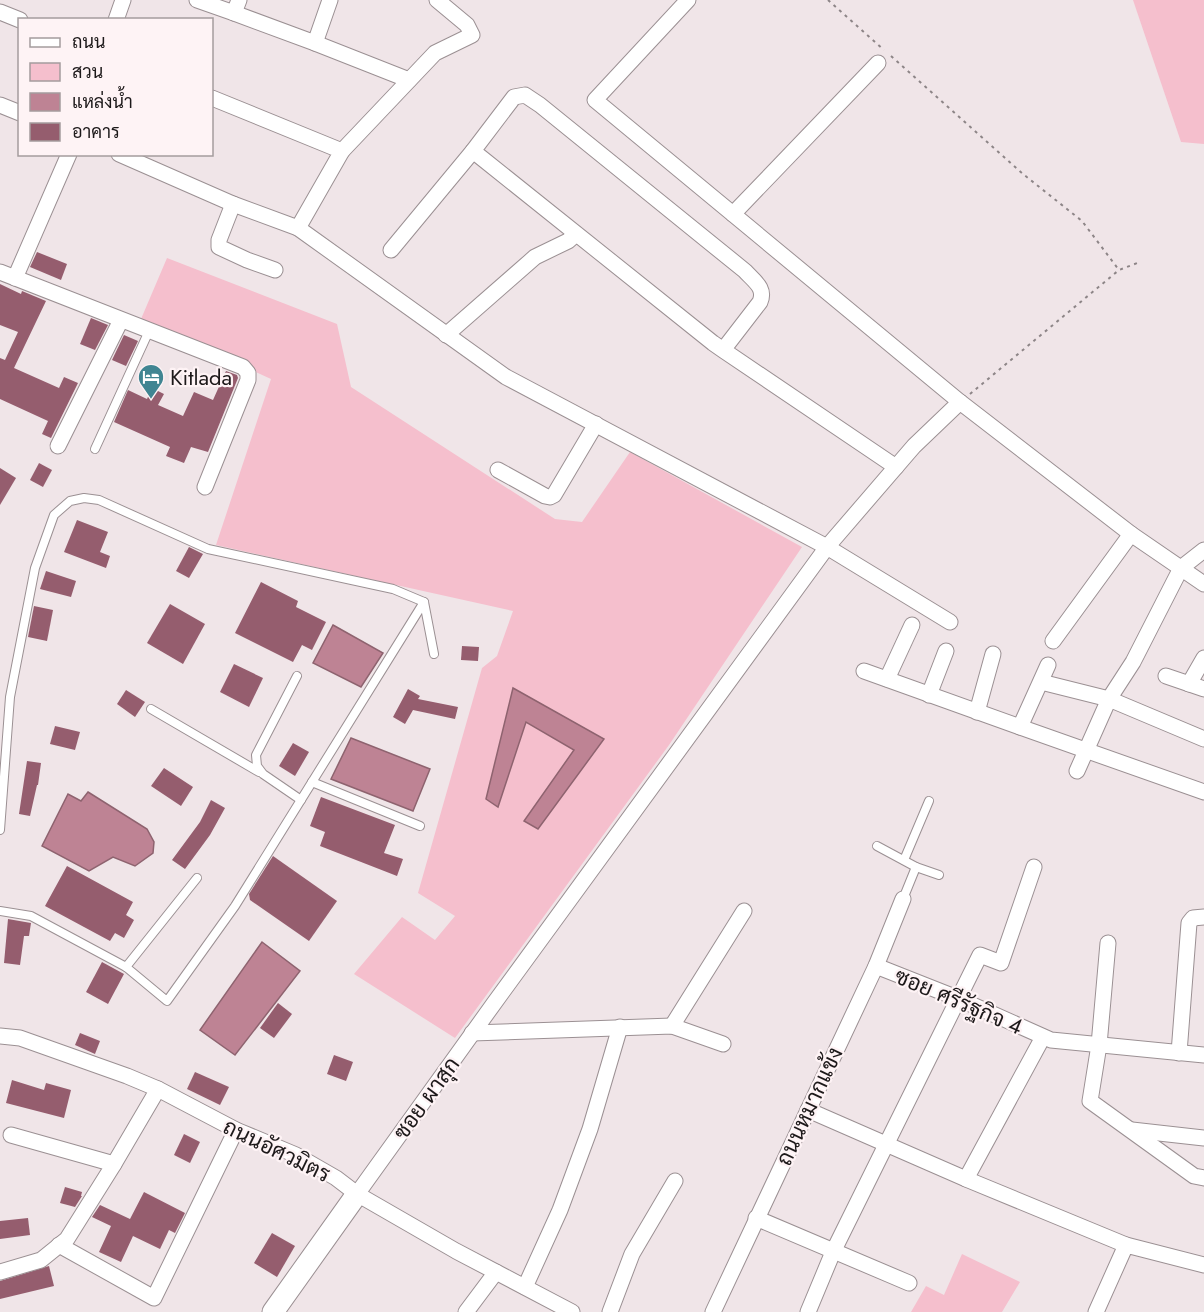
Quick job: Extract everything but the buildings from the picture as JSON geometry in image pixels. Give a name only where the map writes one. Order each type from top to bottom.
[{"type":"street","points":[[117,18],[123,0]]},
{"type":"street","points":[[197,0],[236,6],[315,43],[409,81]]},
{"type":"street","points":[[315,43],[330,0]]},
{"type":"street","points":[[298,228],[342,151],[435,53],[472,35],[467,25],[437,0]]},
{"type":"street","points":[[688,0],[595,100],[960,402],[1131,534],[1204,584]]},
{"type":"street","points":[[0,12],[18,19]]},
{"type":"street","points":[[733,214],[878,63]]},
{"type":"street","points":[[391,250],[473,151],[514,97],[525,95],[745,271],[761,288],[763,293],[760,302],[723,350]]},
{"type":"street","points":[[213,98],[342,151]]},
{"type":"street","points":[[0,105],[18,112]]},
{"type":"street","points":[[473,151],[723,350],[896,467]]},
{"type":"street","points":[[15,278],[68,156]]},
{"type":"street","points":[[123,156],[233,204],[298,228],[506,377],[827,547],[950,622]]},
{"type":"street","points":[[233,204],[219,240],[219,247],[275,270]]},
{"type":"street","points":[[446,335],[535,257],[568,241],[576,234]]},
{"type":"street","points":[[0,272],[243,368],[248,372],[248,380],[205,487]]},
{"type":"street","points":[[58,446],[121,320]]},
{"type":"street","name":"ซอย ผาสุก","points":[[357,1194],[827,547],[915,446],[960,402]]},
{"type":"street","points":[[498,470],[545,496],[554,495],[596,423]]},
{"type":"street","points":[[1053,641],[1131,534]]},
{"type":"street","points":[[1077,771],[1109,699],[1133,662],[1181,568],[1204,550]]},
{"type":"street","points":[[887,679],[912,625]]},
{"type":"street","points":[[929,695],[946,651]]},
{"type":"street","points":[[977,712],[993,654]]},
{"type":"street","points":[[1189,684],[1204,658]]},
{"type":"street","points":[[1020,727],[1048,665]]},
{"type":"street","points":[[864,671],[1204,792]]},
{"type":"street","points":[[1166,676],[1204,689]]},
{"type":"street","points":[[1041,682],[1109,699],[1204,739]]},
{"type":"street","points":[[808,1312],[833,1252],[980,955],[1002,963],[1034,867]]},
{"type":"street","name":"ถนนหมากแข้ง","points":[[713,1312],[876,966],[903,899]]},
{"type":"street","points":[[672,1026],[744,911]]},
{"type":"street","points":[[1179,1053],[1189,923],[1193,918],[1204,917]]},
{"type":"street","points":[[1108,943],[1099,1045],[1090,1101],[1194,1176],[1204,1178]]},
{"type":"street","name":"ซอย ศรีรัฐกิจ 4","points":[[876,966],[957,998],[1051,1040],[1204,1055]]},
{"type":"street","points":[[472,1033],[672,1026],[723,1044]]},
{"type":"street","points":[[525,1287],[560,1210],[590,1129],[620,1028]]},
{"type":"street","name":"ถนนอัศวมิตร","points":[[0,1036],[20,1038],[158,1089],[236,1130],[296,1155],[336,1178],[357,1194],[563,1310]]},
{"type":"street","points":[[966,1179],[1043,1037]]},
{"type":"street","points":[[0,1272],[41,1260],[67,1239],[158,1089]]},
{"type":"street","points":[[808,1110],[1126,1245],[1204,1265]]},
{"type":"street","points":[[59,1245],[154,1298],[236,1130]]},
{"type":"street","points":[[1130,1130],[1204,1137]]},
{"type":"street","points":[[11,1135],[114,1164]]},
{"type":"street","points":[[610,1312],[632,1254],[675,1181]]},
{"type":"street","points":[[273,1312],[357,1194]]},
{"type":"street","points":[[756,1218],[909,1283]]},
{"type":"street","points":[[1096,1312],[1126,1245]]},
{"type":"street","points":[[466,1312],[496,1272]]},
{"type":"lane","points":[[95,449],[149,331]]},
{"type":"lane","points":[[0,830],[10,697],[35,567],[54,515],[70,501],[84,498],[99,500],[208,549],[393,589],[424,602]]},
{"type":"lane","points":[[424,602],[434,654]]},
{"type":"lane","points":[[0,911],[31,916],[126,966],[167,1001],[235,906],[424,602]]},
{"type":"lane","points":[[263,774],[257,766],[256,755],[297,676]]},
{"type":"lane","points":[[151,709],[263,774],[301,800]]},
{"type":"lane","points":[[312,782],[420,826]]},
{"type":"lane","points":[[904,860],[929,801]]},
{"type":"lane","points":[[877,846],[916,867],[939,875]]},
{"type":"lane","points":[[903,899],[916,867]]},
{"type":"lane","points":[[126,966],[197,878]]},
{"type":"path","points":[[828,0],[1023,174],[1082,221],[1119,270]]},
{"type":"path","points":[[960,402],[1119,270],[1140,262]]},
{"type":"green space","points":[[1133,0],[1204,0],[1204,144],[1181,142]]},
{"type":"green space","points":[[167,258],[337,324],[351,387],[555,519],[582,522],[630,452],[802,547],[669,745],[455,1038],[354,974],[402,917],[435,940],[455,916],[418,893],[482,668],[497,656],[513,611],[216,545],[271,379],[141,319]]},
{"type":"green space","points":[[962,1254],[1020,1282],[1002,1312],[911,1312],[926,1286],[944,1295]]},
{"type":"water","points":[[333,625],[383,653],[361,687],[313,663]]},
{"type":"water","points":[[513,688],[604,739],[538,829],[524,821],[574,750],[526,722],[498,807],[486,799]]},
{"type":"water","points":[[351,738],[430,769],[413,811],[331,779]]},
{"type":"water","points":[[88,792],[147,829],[154,842],[153,853],[135,866],[113,857],[89,871],[42,846],[68,794],[81,801]]},
{"type":"water","points":[[262,942],[300,971],[235,1055],[200,1030]]},
{"type":"place","name":"Kitlada","points":[[151,400]]}]
